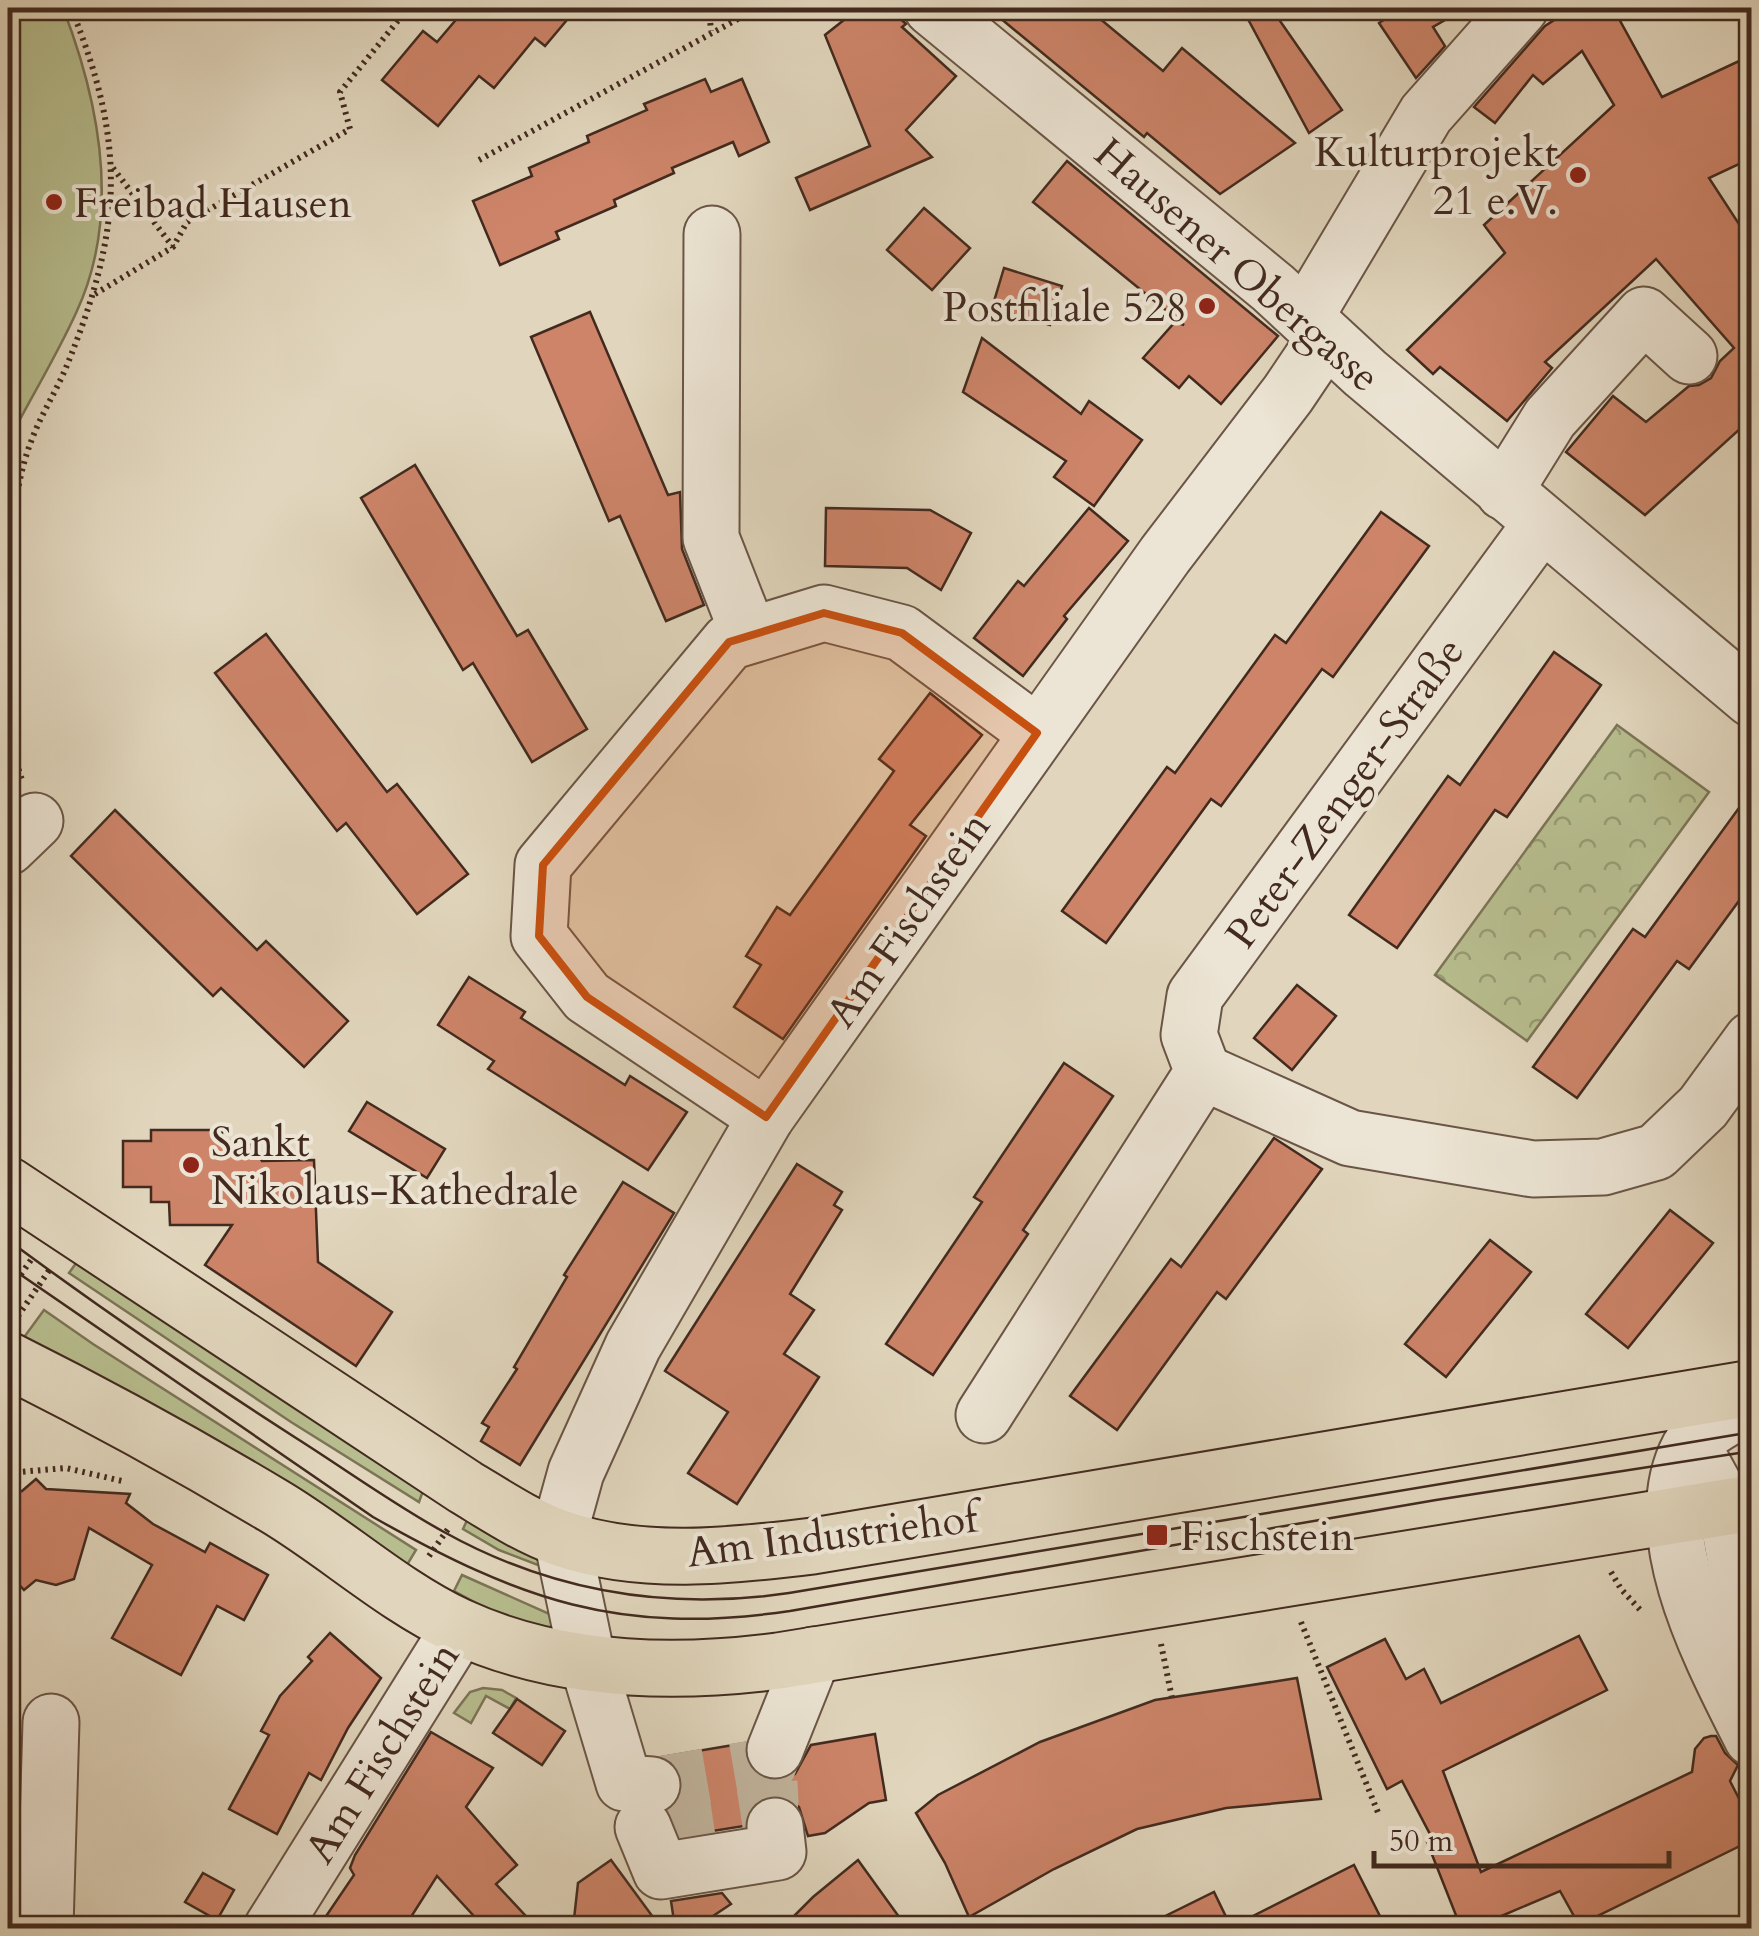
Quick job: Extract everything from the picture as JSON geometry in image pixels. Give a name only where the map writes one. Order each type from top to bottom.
[{"type":"main road","name":"Am Industriehof","points":[[8,1185],[535,1528],[562,1539],[622,1552],[724,1555],[793,1548],[1614,1409],[1746,1402]]},
{"type":"main road","points":[[8,1344],[107,1412],[275,1507],[422,1606],[460,1627],[562,1660],[588,1663],[668,1670],[716,1669],[1726,1501]]},
{"type":"street","name":"Hausener Obergasse","points":[[932,8],[1752,699]]},
{"type":"street","name":"Am Fischstein","points":[[562,1539],[563,1519],[576,1472],[634,1346],[766,1118],[1315,328],[1426,114],[1520,8]]},
{"type":"street","points":[[712,234],[711,538],[749,635]]},
{"type":"street","name":"Peter-Zenger-Straße","points":[[1203,1072],[1189,1034],[1195,996],[1522,508],[1550,418],[1644,316],[1689,356]]},
{"type":"street","points":[[766,1118],[588,997],[539,936],[543,866],[729,642],[824,614],[902,632],[1037,733]]},
{"type":"street","points":[[984,1416],[1203,1072],[1350,1138],[1534,1170],[1603,1168],[1656,1152],[1702,1107],[1752,1040]]},
{"type":"street","points":[[1726,1501],[1678,1480],[1690,1447],[1746,1402]]},
{"type":"street","points":[[1746,1402],[1723,1436],[1729,1454],[1726,1501],[1752,1654]]},
{"type":"street","points":[[1614,1409],[1690,1447]]},
{"type":"street","points":[[1726,1501],[1679,1560],[1704,1634],[1752,1738]]},
{"type":"street","points":[[562,1539],[588,1663],[644,1806],[661,1872],[778,1852],[775,1826]]},
{"type":"street","name":"Am Fischstein","points":[[272,1928],[460,1627]]},
{"type":"street","points":[[775,1750],[813,1655]]},
{"type":"street","points":[[46,1928],[51,1722]]},
{"type":"path","points":[[8,590],[16,493],[32,438],[64,373],[94,295],[108,236],[112,168],[105,108],[90,53],[71,8]]},
{"type":"path","points":[[94,295],[173,247],[187,222],[350,129],[340,92],[405,12],[426,8]]},
{"type":"path","points":[[709,8],[711,32]]},
{"type":"path","points":[[479,160],[758,8]]},
{"type":"path","points":[[112,168],[173,247]]},
{"type":"path","points":[[8,703],[21,834]]},
{"type":"path","points":[[8,1293],[42,1246]]},
{"type":"path","points":[[8,1344],[57,1258]]},
{"type":"path","points":[[8,1473],[66,1468],[122,1481]]},
{"type":"path","points":[[1300,1620],[1379,1816]]},
{"type":"path","points":[[1161,1643],[1172,1698]]},
{"type":"highlighted area","points":[[824,613],[902,633],[1037,733],[766,1117],[587,997],[539,936],[543,865],[729,642]]},
{"type":"green space","name":"Freibad Hausen","points":[[8,8],[63,8],[96,121],[102,199],[99,238],[76,313],[8,442]]},
{"type":"green space","points":[[1617,725],[1709,792],[1527,1041],[1435,975]]},
{"type":"green space","points":[[79,1259],[424,1488],[419,1502],[291,1422],[69,1273]]},
{"type":"green space","points":[[44,1310],[416,1550],[407,1565],[22,1340]]},
{"type":"green space","points":[[469,1516],[557,1562],[556,1572],[499,1550],[463,1529]]},
{"type":"green space","points":[[462,1575],[554,1616],[552,1633],[495,1613],[454,1591]]},
{"type":"green space","points":[[483,1688],[502,1690],[516,1698],[510,1709],[486,1696],[471,1723],[454,1713],[470,1692]]},
{"type":"building","points":[[466,8],[577,8],[545,46],[535,38],[494,88],[479,76],[438,126],[382,80],[423,31],[437,42]]},
{"type":"building","points":[[859,8],[889,8],[906,24],[902,27],[956,76],[906,130],[932,157],[810,210],[796,178],[870,146],[825,35]]},
{"type":"building","points":[[988,8],[1087,8],[1163,71],[1182,48],[1295,143],[1220,194],[1147,133],[1144,137]]},
{"type":"building","points":[[1242,8],[1271,8],[1342,110],[1309,133]]},
{"type":"building","points":[[1402,8],[1466,8],[1433,27],[1445,46],[1416,78],[1379,23]]},
{"type":"building","points":[[1573,8],[1613,8],[1662,97],[1752,55],[1752,158],[1709,178],[1752,244],[1752,418],[1645,515],[1566,452],[1613,396],[1646,422],[1689,386],[1711,378],[1720,361],[1734,348],[1656,259],[1545,362],[1552,368],[1507,421],[1440,367],[1433,374],[1407,350],[1505,253],[1484,225],[1614,105],[1582,51],[1543,84],[1533,75],[1495,123],[1474,107],[1545,26]]},
{"type":"building","points":[[705,79],[711,92],[742,79],[769,142],[739,156],[733,142],[672,168],[674,173],[614,200],[616,206],[556,232],[559,239],[500,265],[473,201],[532,176],[529,168],[589,142],[587,136],[647,110],[644,104]]},
{"type":"building","points":[[1067,161],[1278,336],[1221,404],[1189,376],[1179,388],[1143,358],[1175,322],[1184,325],[1033,202]]},
{"type":"building","points":[[924,208],[970,248],[932,290],[887,250]]},
{"type":"building","points":[[1004,268],[1062,286],[1050,325],[992,308]]},
{"type":"building","points":[[590,312],[668,495],[680,492],[682,549],[704,605],[666,621],[620,516],[609,521],[531,337]]},
{"type":"building","points":[[982,338],[1081,414],[1089,401],[1142,440],[1094,506],[1054,477],[1066,461],[963,392]]},
{"type":"building","points":[[415,465],[517,636],[528,630],[587,729],[532,762],[473,663],[463,670],[361,498]]},
{"type":"building","points":[[826,508],[930,510],[971,533],[941,590],[907,568],[825,566]]},
{"type":"building","points":[[1089,508],[1128,541],[1064,616],[1067,619],[1023,676],[974,638],[1018,581],[1024,586]]},
{"type":"building","points":[[1381,512],[1429,546],[1333,677],[1322,669],[1221,806],[1211,799],[1106,943],[1062,911],[1167,767],[1175,773],[1275,635],[1286,643]]},
{"type":"building","points":[[266,634],[387,792],[397,784],[468,874],[417,914],[346,823],[337,831],[215,673]]},
{"type":"building","points":[[1554,652],[1601,685],[1507,817],[1495,810],[1397,948],[1349,915],[1448,776],[1460,785]]},
{"type":"building","points":[[930,693],[982,735],[910,825],[926,836],[783,1039],[734,1007],[761,965],[746,956],[777,907],[790,915],[894,771],[879,759]]},
{"type":"building","points":[[1752,790],[1752,883],[1689,969],[1677,961],[1577,1098],[1533,1067],[1633,929],[1645,937]]},
{"type":"building","points":[[115,810],[257,950],[266,941],[348,1021],[304,1067],[221,988],[213,996],[71,856]]},
{"type":"building","points":[[469,977],[525,1012],[521,1018],[625,1085],[630,1076],[687,1112],[648,1170],[488,1069],[494,1061],[438,1025]]},
{"type":"building","points":[[1297,985],[1336,1016],[1292,1070],[1254,1038]]},
{"type":"building","points":[[1064,1063],[1113,1096],[1023,1230],[1028,1234],[933,1375],[886,1344],[982,1202],[974,1197]]},
{"type":"building","points":[[367,1102],[445,1149],[427,1178],[349,1131]]},
{"type":"building","points":[[151,1130],[222,1130],[222,1141],[249,1141],[262,1161],[314,1160],[318,1262],[392,1312],[356,1366],[205,1265],[232,1225],[170,1225],[169,1202],[151,1202],[151,1187],[123,1187],[123,1141],[151,1141]]},
{"type":"building","points":[[1274,1138],[1322,1169],[1226,1299],[1217,1292],[1117,1430],[1070,1396],[1171,1259],[1181,1267]]},
{"type":"building","points":[[797,1164],[842,1192],[834,1205],[842,1210],[790,1294],[814,1310],[784,1354],[819,1377],[737,1504],[688,1473],[728,1412],[665,1371]]},
{"type":"building","points":[[623,1182],[674,1213],[520,1465],[481,1441],[489,1427],[482,1423],[517,1369],[514,1367],[567,1277],[564,1275]]},
{"type":"building","points":[[1670,1210],[1713,1243],[1628,1348],[1586,1314]]},
{"type":"building","points":[[1490,1240],[1531,1272],[1446,1377],[1405,1344]]},
{"type":"building","points":[[36,1479],[46,1489],[130,1494],[126,1503],[153,1524],[205,1552],[210,1543],[268,1575],[244,1620],[217,1606],[181,1675],[112,1638],[152,1565],[89,1528],[74,1579],[56,1585],[36,1580],[24,1590],[8,1572],[8,1494],[22,1491]]},
{"type":"building","points":[[330,1633],[381,1678],[348,1728],[321,1780],[309,1773],[277,1834],[229,1809],[269,1735],[261,1731],[280,1696],[312,1661],[308,1657]]},
{"type":"building","points":[[1579,1636],[1607,1690],[1443,1771],[1481,1872],[1692,1772],[1695,1749],[1711,1736],[1716,1736],[1725,1753],[1738,1765],[1730,1781],[1752,1824],[1752,1840],[1579,1925],[1560,1891],[1499,1917],[1503,1928],[1461,1928],[1427,1842],[1432,1838],[1402,1781],[1387,1789],[1327,1667],[1385,1639],[1406,1679],[1424,1669],[1441,1703]]},
{"type":"building","points":[[1297,1678],[1321,1799],[1226,1808],[1137,1829],[1054,1869],[969,1917],[945,1863],[916,1813],[938,1795],[1040,1742],[1155,1700]]},
{"type":"building","points":[[517,1699],[565,1731],[542,1765],[493,1733]]},
{"type":"building","points":[[431,1732],[493,1768],[466,1807],[517,1865],[496,1884],[537,1928],[485,1928],[437,1876],[404,1928],[318,1928],[354,1875],[350,1868],[355,1855]]},
{"type":"building","points":[[875,1734],[886,1800],[869,1803],[825,1833],[808,1836],[799,1807],[786,1797],[772,1795],[756,1802],[747,1813],[744,1826],[681,1836],[669,1811],[678,1802],[683,1786],[680,1771],[662,1757],[745,1743],[744,1755],[751,1770],[764,1779],[778,1781],[795,1774],[811,1745]]},
{"type":"building","points":[[611,1860],[661,1928],[573,1928],[578,1883]]},
{"type":"building","points":[[858,1860],[907,1928],[782,1928],[813,1897]]},
{"type":"building","points":[[1354,1865],[1386,1928],[1141,1928],[1214,1892],[1231,1927]]},
{"type":"building","points":[[203,1873],[234,1890],[217,1920],[185,1902]]},
{"type":"building","points":[[722,1893],[731,1904],[695,1928],[675,1928],[671,1901]]},
{"type":"tunnel","points":[[652,1785],[769,1765],[775,1750]]},
{"type":"tunnel","points":[[659,1830],[757,1815],[771,1801],[769,1765]]},
{"type":"tram line","points":[[8,1240],[186,1366],[444,1532],[485,1553],[568,1582],[655,1597],[699,1600],[789,1593],[1752,1432]]},
{"type":"tram line","points":[[8,1266],[373,1517],[426,1546],[524,1590],[622,1614],[673,1619],[790,1611],[1436,1500],[1752,1451]]},
{"type":"place","name":"Kulturprojekt 21 e.V.","points":[[1578,175]]},
{"type":"place","name":"Freibad Hausen","points":[[54,202]]},
{"type":"place","name":"Postfiliale 528","points":[[1207,306]]},
{"type":"place","name":"Sankt Nikolaus-Kathedrale","points":[[191,1165]]},
{"type":"place","name":"Fischstein","points":[[1157,1535]]}]
